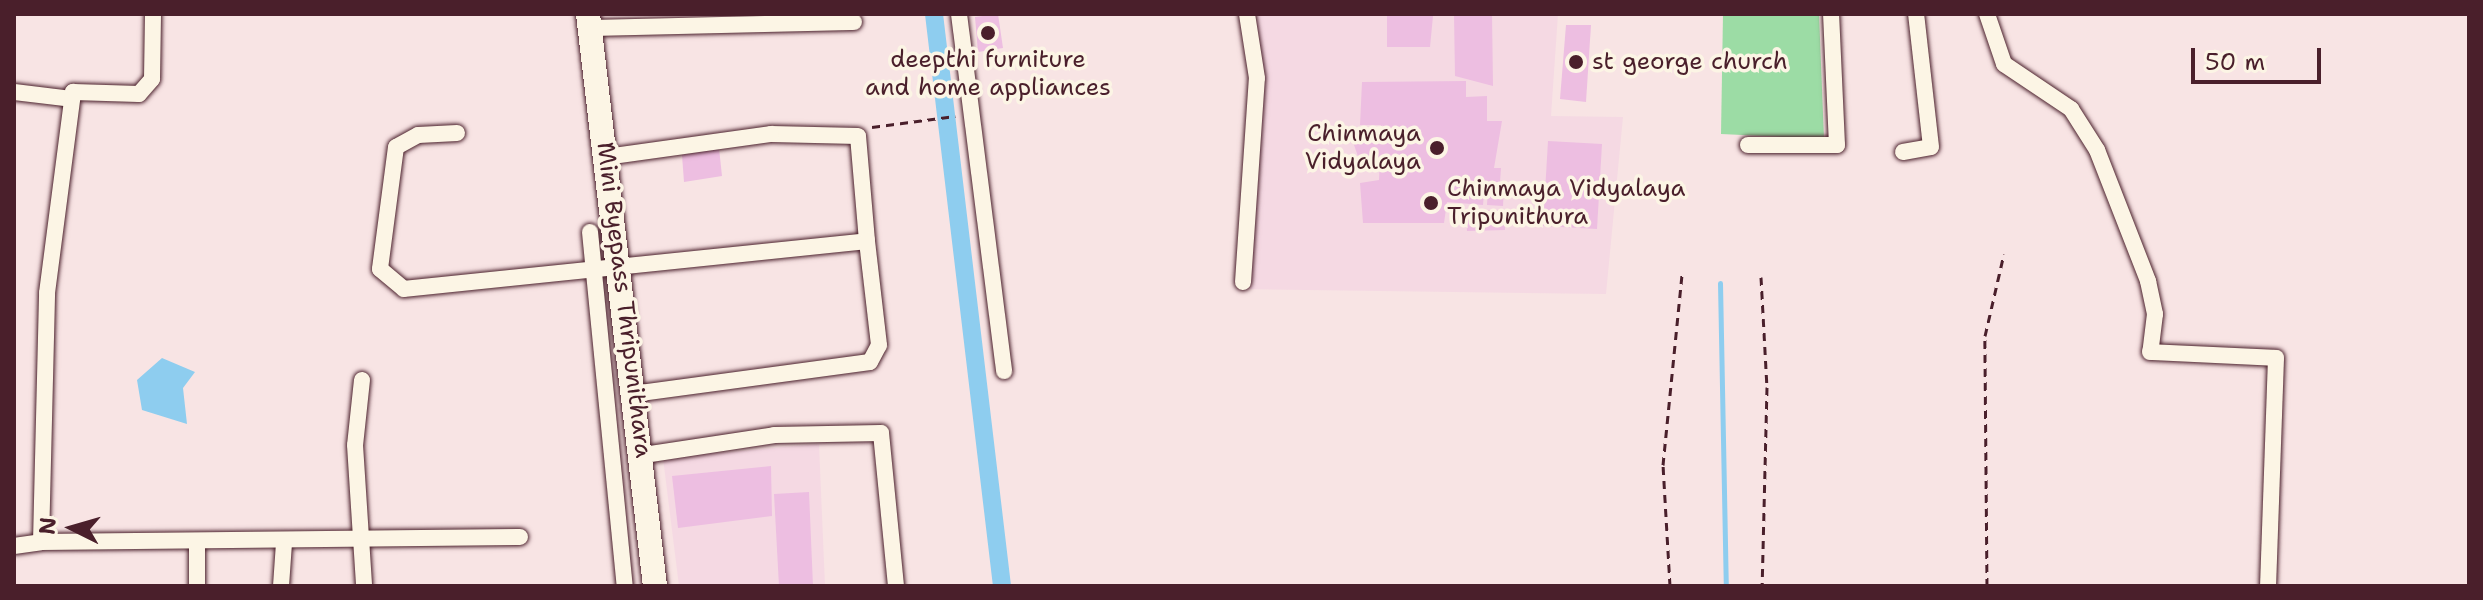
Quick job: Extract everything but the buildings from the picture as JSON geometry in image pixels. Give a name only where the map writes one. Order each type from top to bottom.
[{"type":"main road","name":"Mini Byepass Thripunithara","points":[[588,21],[606,157],[605,272],[644,455],[655,586]]},
{"type":"street","points":[[41,542],[47,293],[73,92],[139,94],[152,79],[153,14]]},
{"type":"street","points":[[959,14],[1004,371]]},
{"type":"street","points":[[1243,282],[1257,78],[1247,14]]},
{"type":"street","points":[[1748,145],[1837,145],[1831,14]]},
{"type":"street","points":[[1903,152],[1931,147],[1916,14]]},
{"type":"street","points":[[1987,14],[2004,64],[2071,109],[2097,150],[2148,281],[2155,314],[2150,352],[2276,358],[2268,586]]},
{"type":"street","points":[[588,21],[854,22]]},
{"type":"street","points":[[14,92],[72,99]]},
{"type":"street","points":[[606,157],[840,131],[858,136],[879,345],[870,362],[635,402],[610,413]]},
{"type":"street","points":[[457,133],[418,135],[396,147],[380,269],[404,289],[429,291],[867,241]]},
{"type":"street","points":[[590,232],[605,272],[610,413],[625,586]]},
{"type":"street","points":[[362,380],[355,445],[364,586]]},
{"type":"street","points":[[644,455],[774,435],[881,433],[896,586]]},
{"type":"street","points":[[14,546],[41,542],[284,543],[520,537]]},
{"type":"street","points":[[197,542],[197,586]]},
{"type":"street","points":[[281,586],[284,543]]},
{"type":"path","points":[[840,131],[960,115]]},
{"type":"path","points":[[1987,586],[1985,336],[2004,254]]},
{"type":"path","points":[[1670,586],[1663,465],[1682,274]]},
{"type":"path","points":[[1761,277],[1767,387],[1762,586]]},
{"type":"shaded area","name":"Chinmaya Vidyalaya Tripunithura","points":[[1258,14],[1558,14],[1551,116],[1623,117],[1606,294],[1241,289]]},
{"type":"shaded area","points":[[819,444],[825,586],[679,586],[663,458]]},
{"type":"green space","points":[[1723,14],[1819,14],[1824,139],[1721,134]]},
{"type":"water","points":[[162,358],[195,372],[183,388],[187,424],[142,410],[137,380]]},
{"type":"waterway","points":[[934,14],[1002,586]]},
{"type":"waterway","points":[[1720,283],[1726,586]]},
{"type":"place","name":"deepthi furniture and home appliances","points":[[988,33]]},
{"type":"place","name":"st george church","points":[[1576,62]]},
{"type":"place","name":"Chinmaya Vidyalaya","points":[[1437,148]]},
{"type":"place","name":"Chinmaya Vidyalaya Tripunithura","points":[[1431,203]]}]
